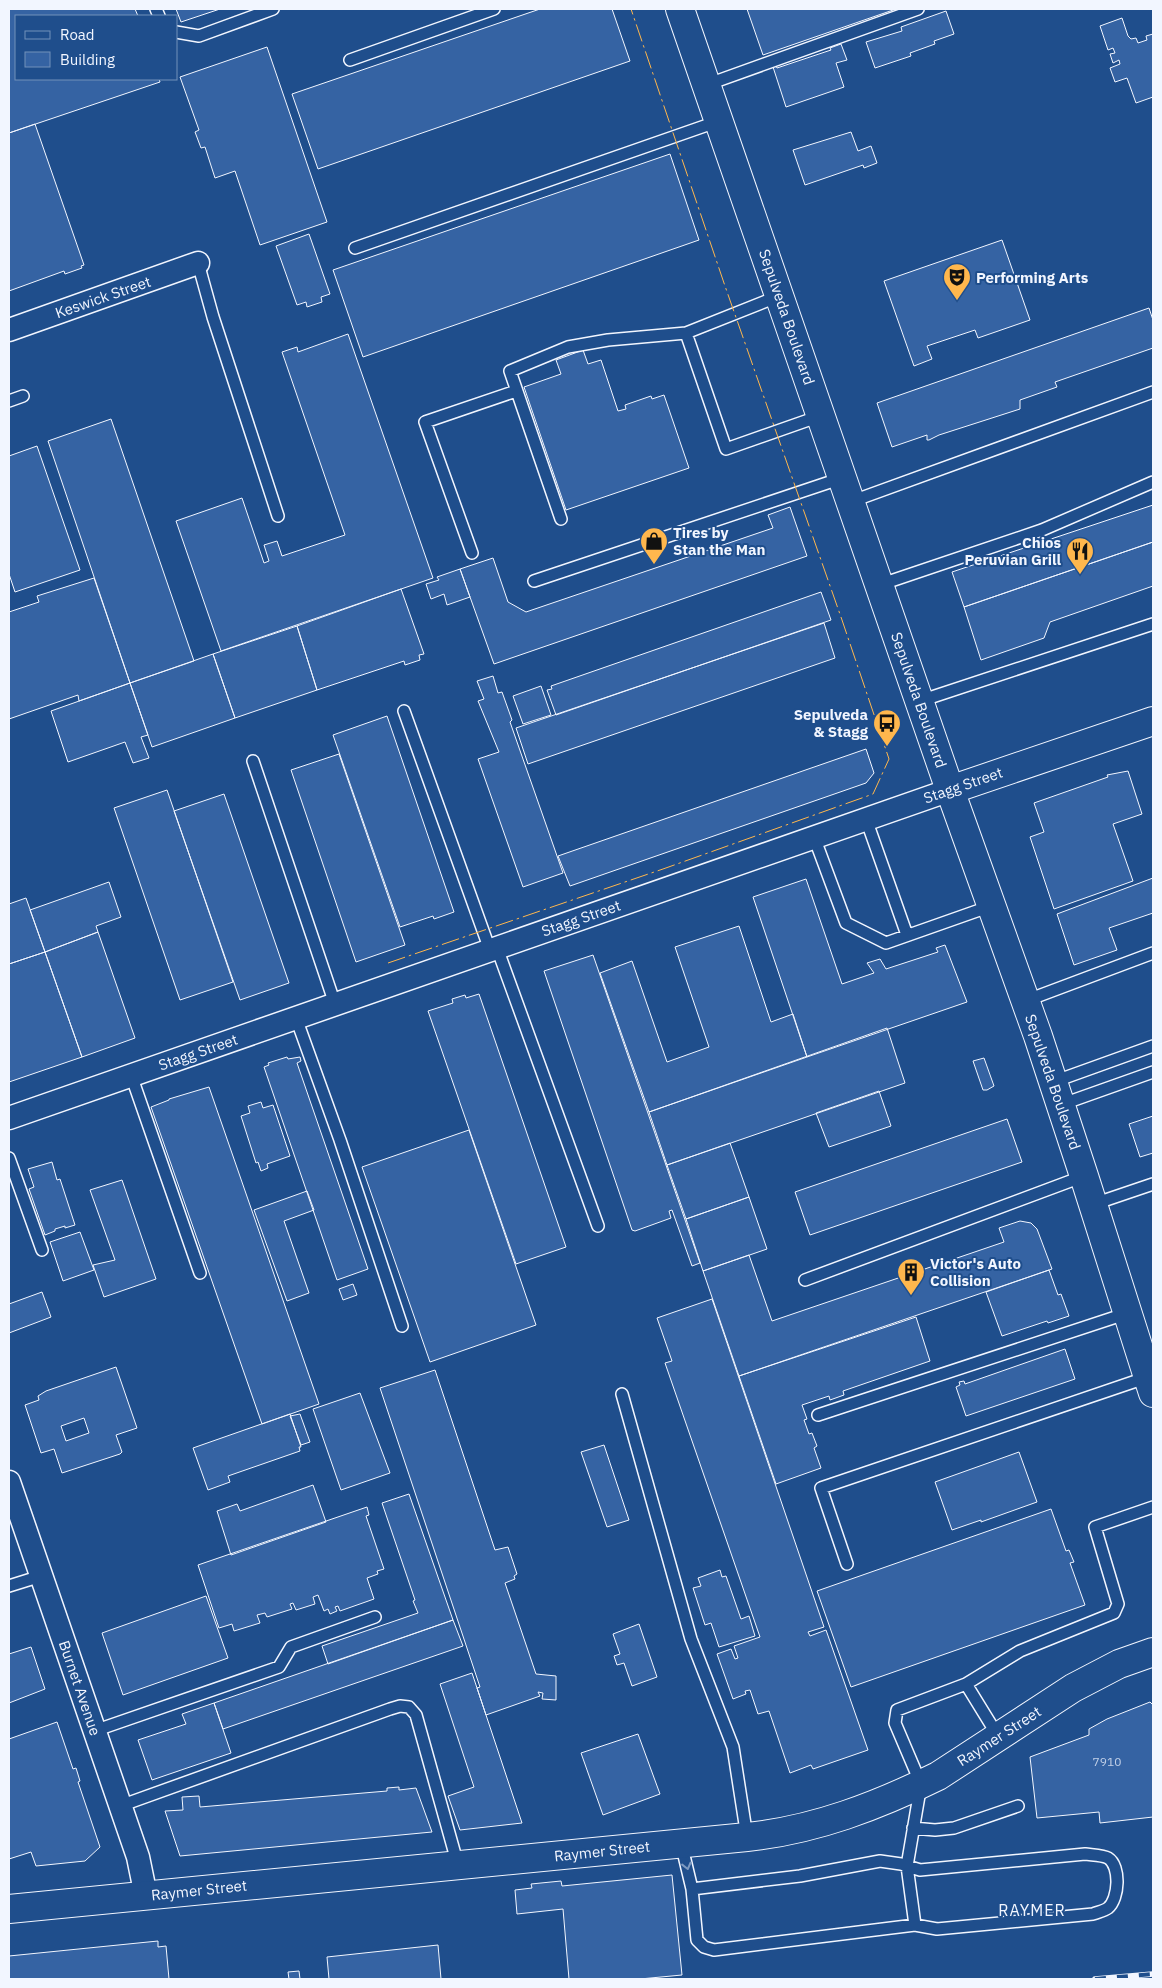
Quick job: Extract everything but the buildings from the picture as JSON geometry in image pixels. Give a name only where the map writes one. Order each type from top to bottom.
[{"type":"main road","name":"Sepulveda Boulevard","points":[[680,9],[919,701],[1057,1093],[1151,1385]]},
{"type":"main road","name":"Stagg Street","points":[[950,790],[1153,720]]},
{"type":"main road","name":"Raymer Street","points":[[9,1909],[747,1837],[799,1829],[888,1800],[938,1776],[1073,1688],[1119,1664],[1153,1652]]},
{"type":"street","name":"Keswick Street","points":[[9,330],[198,263]]},
{"type":"street","name":"Stagg Street","points":[[9,1118],[950,790]]},
{"type":"street","name":"Burnet Avenue","points":[[9,1482],[138,1857],[146,1896]]},
{"type":"lane","points":[[178,32],[199,36],[272,9]]},
{"type":"lane","points":[[350,60],[494,9]]},
{"type":"lane","points":[[706,85],[918,9]]},
{"type":"lane","points":[[355,248],[719,122]]},
{"type":"lane","points":[[198,263],[213,317],[278,516]]},
{"type":"lane","points":[[561,519],[510,370],[568,347],[608,340],[686,333],[779,296]]},
{"type":"lane","points":[[686,333],[726,449],[821,416]]},
{"type":"lane","points":[[472,553],[425,422],[516,391]]},
{"type":"lane","points":[[534,581],[846,490],[1153,392]]},
{"type":"lane","points":[[9,401],[23,396]]},
{"type":"lane","points":[[879,585],[1042,530],[1153,482]]},
{"type":"lane","points":[[919,701],[1153,624]]},
{"type":"lane","points":[[404,711],[598,1226]]},
{"type":"lane","points":[[252,761],[335,1004]]},
{"type":"lane","points":[[866,819],[907,935]]},
{"type":"lane","points":[[814,837],[846,923],[886,943],[991,906]]},
{"type":"lane","points":[[1025,1000],[1153,953]]},
{"type":"lane","points":[[296,1018],[343,1148],[402,1326]]},
{"type":"lane","points":[[1057,1093],[1153,1046]]},
{"type":"lane","points":[[1057,1093],[1153,1072]]},
{"type":"lane","points":[[131,1075],[200,1273]]},
{"type":"lane","points":[[9,1158],[42,1250]]},
{"type":"lane","points":[[805,1280],[1084,1176]]},
{"type":"lane","points":[[1094,1204],[1153,1184]]},
{"type":"lane","points":[[818,1414],[1128,1313]]},
{"type":"lane","points":[[847,1564],[821,1488],[1151,1385]]},
{"type":"lane","points":[[622,1394],[691,1639],[732,1747],[747,1837]]},
{"type":"lane","points":[[915,1925],[907,1866],[921,1784],[895,1723],[897,1710],[966,1684],[1020,1651],[1114,1613],[1118,1604],[1095,1527],[1153,1508]]},
{"type":"lane","points":[[9,1586],[41,1576]]},
{"type":"lane","points":[[94,1730],[279,1667],[291,1647],[375,1617]]},
{"type":"lane","points":[[966,1684],[998,1736]]},
{"type":"lane","points":[[120,1806],[390,1709],[400,1706],[409,1707],[416,1715],[458,1865]]},
{"type":"lane","points":[[913,1828],[935,1830],[954,1828],[1018,1806]]},
{"type":"lane","points":[[681,1843],[692,1889],[697,1940],[704,1947],[714,1950],[915,1925],[937,1929],[1093,1914],[1108,1908],[1116,1898],[1117,1883],[1115,1866],[1108,1858],[1086,1854],[920,1870],[880,1860],[800,1876],[692,1889]]},
{"type":"railway","points":[[1095,1979],[1153,1974]]},
{"type":"power","points":[[388,963],[663,869],[873,794],[889,759],[631,9]]},
{"type":"place","name":"Performing Arts","points":[[957,301]]},
{"type":"place","name":"Tires by Stan the Man","points":[[654,565]]},
{"type":"place","name":"Chios Peruvian Grill","points":[[1080,575]]},
{"type":"place","name":"Sepulveda & Stagg","points":[[887,747]]},
{"type":"place","name":"Victor's Auto Collision","points":[[911,1296]]},
{"type":"district","name":"RAYMER","points":[[1032,1910]]}]
